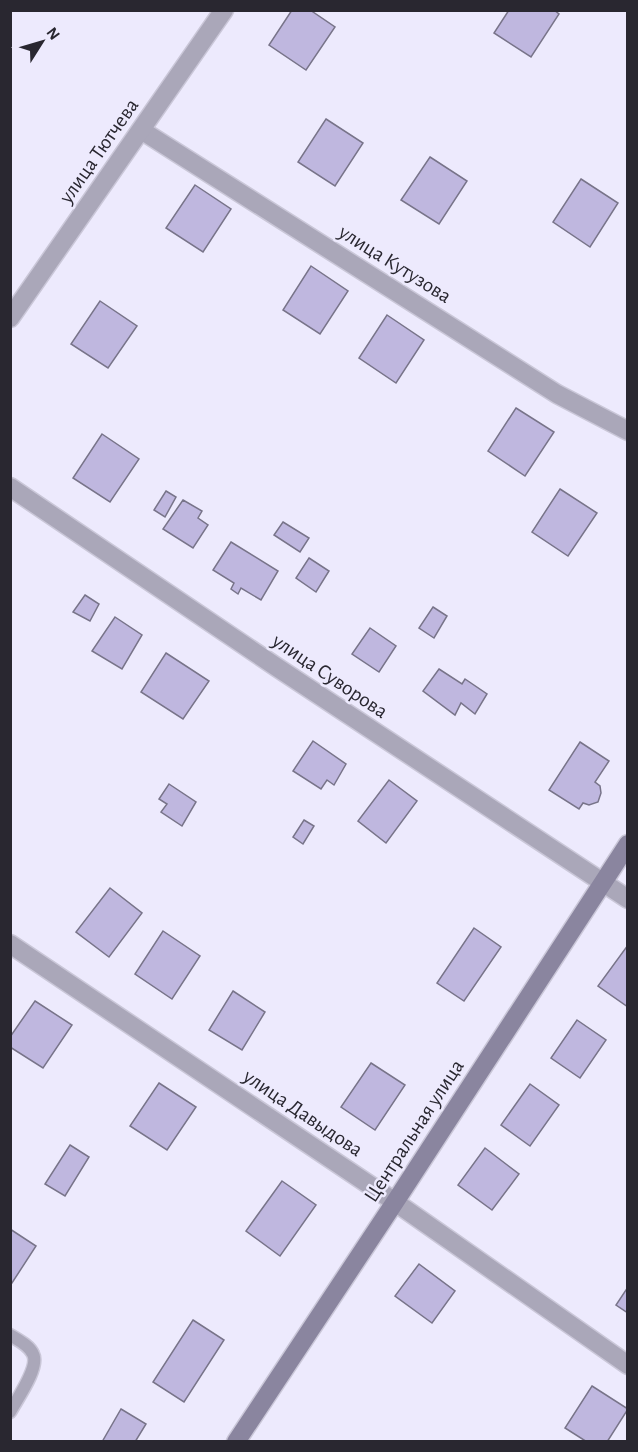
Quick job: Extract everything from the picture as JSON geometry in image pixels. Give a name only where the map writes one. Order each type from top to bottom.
[{"type":"street","name":"улица Тютчева","points":[[10,318],[224,10]]},
{"type":"street","name":"улица Кутузова","points":[[141,130],[557,394],[627,431]]},
{"type":"street","name":"улица Суворова","points":[[10,487],[627,899]]},
{"type":"street","name":"Центральная улица","points":[[236,1442],[627,844]]},
{"type":"street","name":"улица Давыдова","points":[[10,944],[395,1202],[627,1365]]},
{"type":"lane","points":[[10,1335],[27,1345],[34,1354],[32,1373],[10,1412]]},
{"type":"building","points":[[292,10],[310,10],[335,27],[306,70],[269,45]]},
{"type":"building","points":[[509,10],[554,10],[559,14],[531,57],[494,33]]},
{"type":"building","points":[[326,119],[363,143],[335,186],[298,162]]},
{"type":"building","points":[[430,157],[467,181],[439,224],[401,200]]},
{"type":"building","points":[[581,179],[618,203],[590,247],[553,222]]},
{"type":"building","points":[[195,185],[231,209],[203,252],[166,228]]},
{"type":"building","points":[[311,266],[348,291],[320,334],[283,310]]},
{"type":"building","points":[[100,301],[137,326],[108,368],[71,344]]},
{"type":"building","points":[[387,315],[424,340],[396,383],[359,358]]},
{"type":"building","points":[[516,408],[554,432],[525,476],[488,451]]},
{"type":"building","points":[[102,434],[139,459],[110,502],[73,478]]},
{"type":"building","points":[[560,489],[597,513],[568,556],[532,532]]},
{"type":"building","points":[[166,491],[176,497],[165,517],[154,510]]},
{"type":"building","points":[[183,500],[202,511],[198,518],[208,525],[193,548],[163,529]]},
{"type":"building","points":[[283,522],[309,538],[300,552],[274,535]]},
{"type":"building","points":[[231,542],[278,571],[261,600],[241,588],[238,594],[231,589],[234,583],[213,570]]},
{"type":"building","points":[[309,558],[329,571],[316,592],[296,578]]},
{"type":"building","points":[[85,595],[99,604],[90,621],[73,612]]},
{"type":"building","points":[[433,607],[447,616],[434,638],[419,628]]},
{"type":"building","points":[[115,617],[142,635],[122,669],[92,651]]},
{"type":"building","points":[[370,628],[396,646],[379,672],[352,654]]},
{"type":"building","points":[[166,653],[209,681],[183,719],[141,692]]},
{"type":"building","points":[[439,669],[462,684],[465,679],[487,694],[475,714],[461,703],[455,715],[423,691]]},
{"type":"building","points":[[313,741],[346,764],[334,785],[327,780],[321,789],[293,771]]},
{"type":"building","points":[[580,742],[609,761],[595,782],[600,786],[601,793],[598,802],[589,805],[583,803],[579,809],[549,790]]},
{"type":"building","points":[[389,780],[417,801],[386,843],[358,821]]},
{"type":"building","points":[[169,784],[196,802],[182,826],[161,812],[167,804],[159,799]]},
{"type":"building","points":[[304,820],[314,826],[303,844],[293,837]]},
{"type":"building","points":[[110,888],[142,913],[109,957],[76,932]]},
{"type":"building","points":[[474,928],[501,947],[464,1001],[437,983]]},
{"type":"building","points":[[163,931],[200,956],[172,999],[135,974]]},
{"type":"building","points":[[628,945],[628,1007],[598,986]]},
{"type":"building","points":[[233,991],[265,1012],[242,1050],[209,1030]]},
{"type":"building","points":[[35,1001],[72,1025],[43,1068],[10,1047],[10,1037]]},
{"type":"building","points":[[577,1020],[606,1040],[580,1078],[551,1058]]},
{"type":"building","points":[[371,1063],[405,1085],[375,1130],[341,1107]]},
{"type":"building","points":[[159,1083],[196,1107],[167,1150],[130,1126]]},
{"type":"building","points":[[530,1084],[559,1105],[530,1146],[501,1125]]},
{"type":"building","points":[[70,1145],[89,1157],[65,1196],[45,1184]]},
{"type":"building","points":[[485,1148],[519,1174],[492,1210],[458,1185]]},
{"type":"building","points":[[282,1181],[316,1205],[280,1256],[246,1231]]},
{"type":"building","points":[[10,1229],[36,1246],[10,1286]]},
{"type":"building","points":[[419,1264],[455,1291],[432,1323],[395,1296]]},
{"type":"building","points":[[628,1287],[628,1313],[616,1305]]},
{"type":"building","points":[[193,1320],[224,1340],[184,1402],[153,1382]]},
{"type":"building","points":[[592,1386],[628,1409],[607,1442],[587,1442],[565,1428]]},
{"type":"building","points":[[121,1409],[146,1424],[135,1442],[102,1442]]}]
